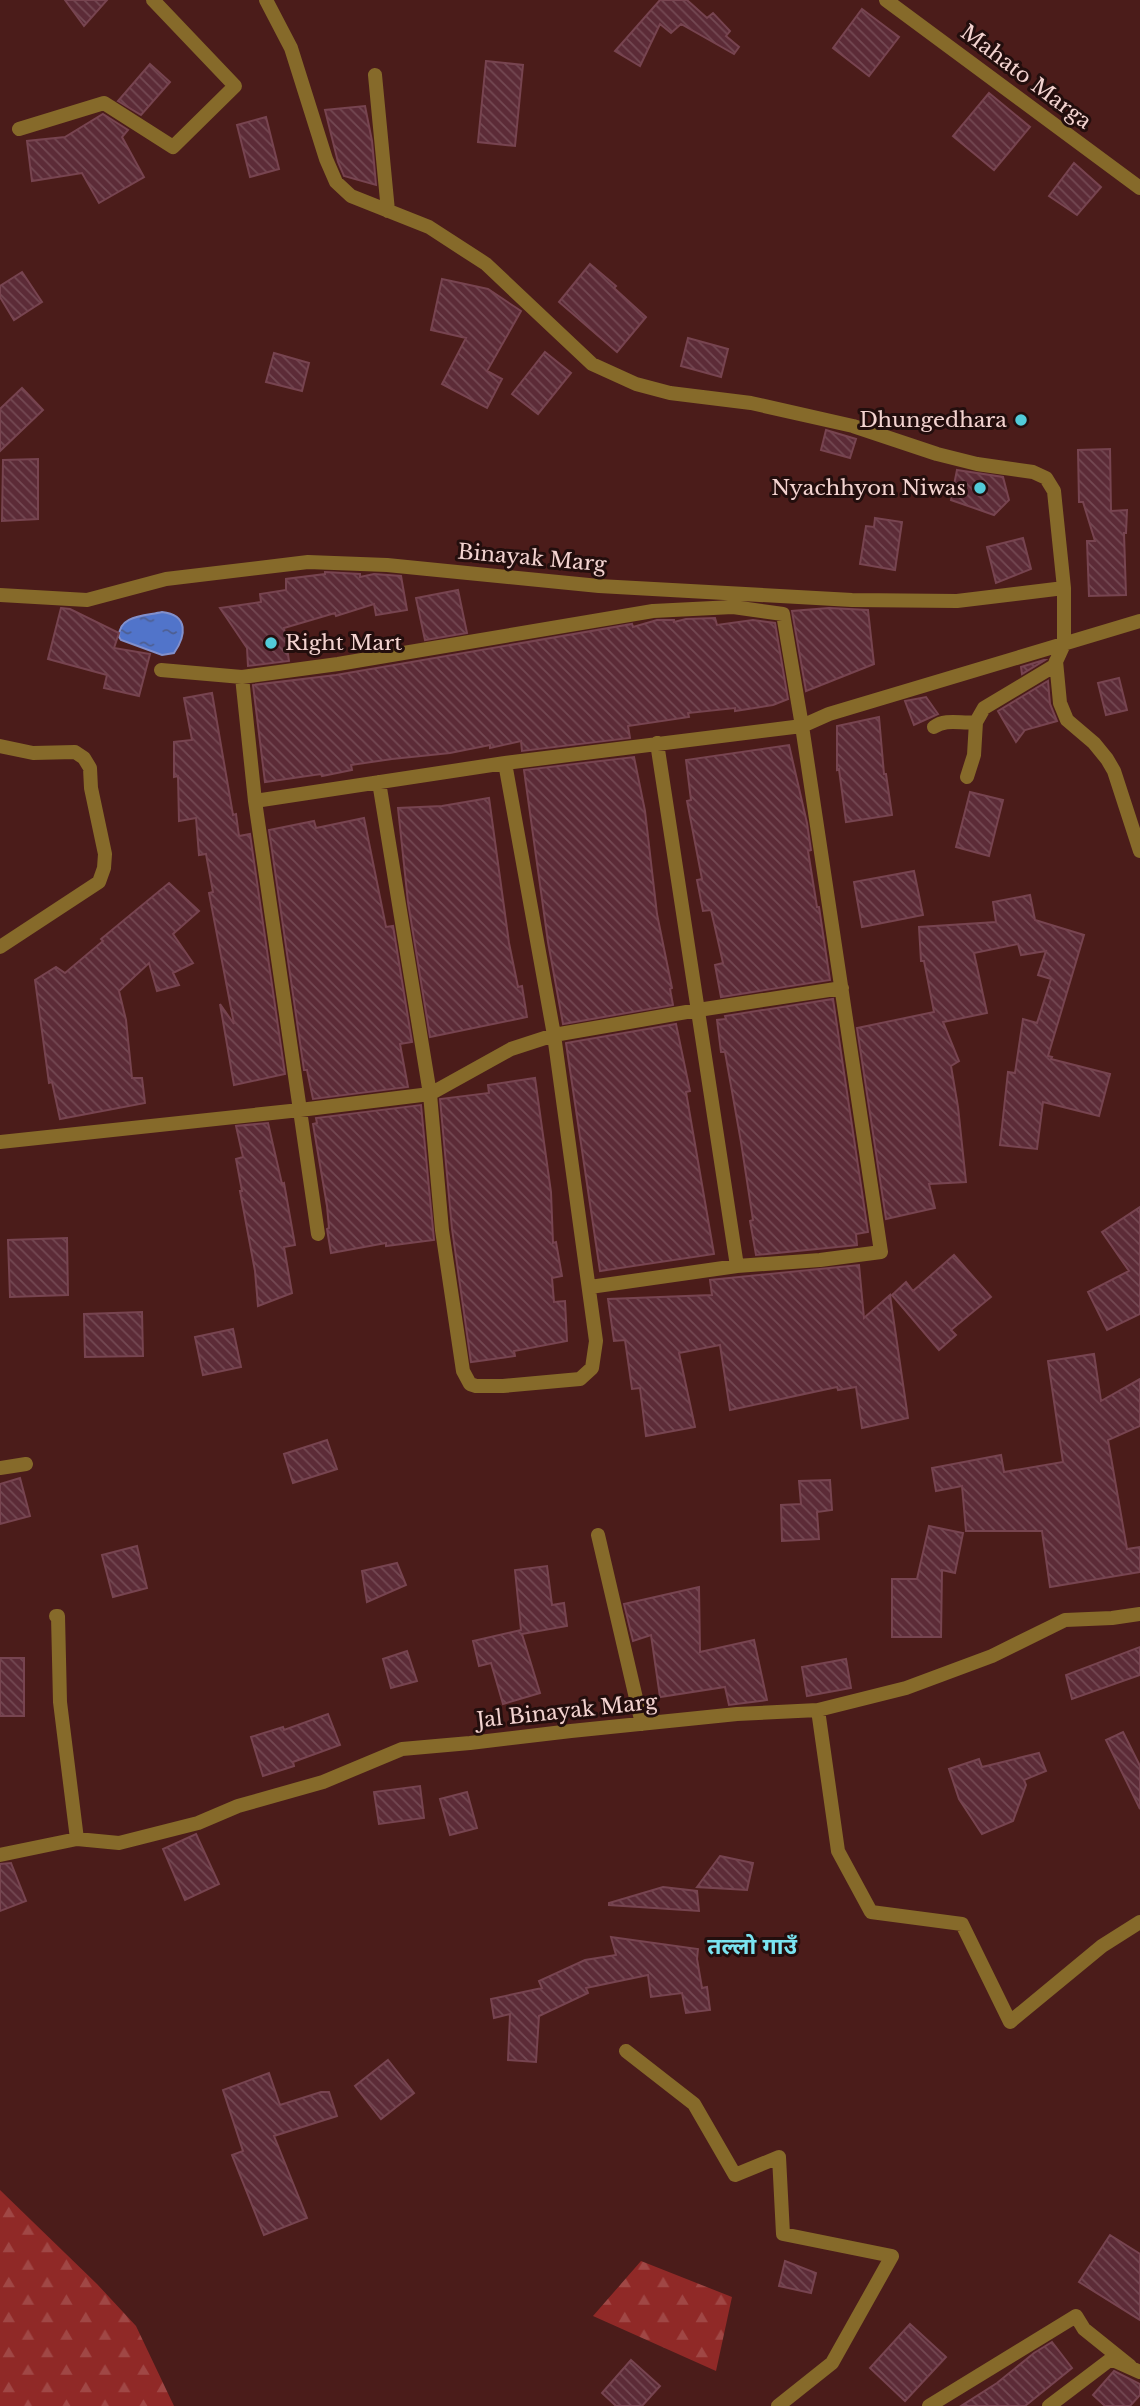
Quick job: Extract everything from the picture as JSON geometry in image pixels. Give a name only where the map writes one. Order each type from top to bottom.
[{"type":"street","points":[[19,129],[104,103],[173,148],[235,86],[153,0]]},
{"type":"street","points":[[266,0],[291,48],[326,159],[336,181],[351,196],[429,228],[486,264],[592,364],[612,375],[670,393],[751,403],[853,426],[937,454],[977,464],[1033,472],[1046,478],[1054,491],[1063,588],[1064,644],[1054,666],[984,708],[976,722],[974,755],[967,777]]},
{"type":"street","name":"Mahato Marga","points":[[886,0],[1140,188]]},
{"type":"street","points":[[375,75],[388,211]]},
{"type":"street","name":"Binayak Marg","points":[[0,595],[87,600],[166,579],[308,562],[387,565],[599,586],[852,600],[957,601],[1063,588]]},
{"type":"street","points":[[161,670],[242,677],[338,664],[620,615],[733,607],[783,614],[803,726],[881,1252],[737,1266],[590,1287]]},
{"type":"street","points":[[255,801],[505,762],[803,726],[829,714],[970,670],[1140,621]]},
{"type":"street","points":[[1056,661],[1060,703],[1067,720],[1094,743],[1114,772],[1140,851]]},
{"type":"street","points":[[242,677],[255,801],[318,1234]]},
{"type":"street","points":[[934,727],[940,722],[976,722]]},
{"type":"street","points":[[657,743],[737,1266]]},
{"type":"street","points":[[0,746],[33,752],[75,752],[84,758],[90,768],[104,854],[104,868],[99,882],[0,947]]},
{"type":"street","points":[[379,782],[430,1094],[442,1230],[463,1371],[470,1384],[476,1386],[580,1379],[593,1368],[596,1341],[590,1287],[554,1035],[505,762]]},
{"type":"street","points":[[0,1142],[430,1094],[510,1049],[554,1035],[842,988]]},
{"type":"street","points":[[0,1468],[26,1464]]},
{"type":"street","points":[[598,1535],[642,1724]]},
{"type":"street","name":"Jal Binayak Marg","points":[[0,1855],[77,1839],[119,1843],[198,1823],[238,1806],[323,1782],[402,1749],[737,1714],[818,1710],[906,1688],[992,1656],[1065,1620],[1140,1614]]},
{"type":"street","points":[[56,1616],[60,1702],[77,1839]]},
{"type":"street","points":[[818,1710],[838,1851],[871,1912],[962,1924],[1010,2021],[1102,1946],[1140,1922]]},
{"type":"street","points":[[626,2051],[694,2104],[735,2175],[779,2157],[783,2234],[892,2256],[832,2363],[778,2406]]},
{"type":"street","points":[[929,2406],[1076,2316],[1084,2329],[1135,2369]]},
{"type":"street","points":[[1049,2406],[1111,2359],[1135,2369]]},
{"type":"green space","points":[[0,2190],[97,2284],[136,2326],[174,2406],[0,2406]]},
{"type":"green space","points":[[641,2261],[732,2297],[716,2371],[593,2316]]},
{"type":"water","points":[[162,612],[177,617],[183,627],[181,640],[174,653],[162,655],[119,637],[123,624],[128,620]]},
{"type":"building","points":[[65,0],[107,0],[84,26]]},
{"type":"building","points":[[660,0],[687,0],[707,18],[713,13],[730,31],[726,36],[739,47],[734,54],[681,24],[671,33],[660,24],[640,66],[615,51]]},
{"type":"building","points":[[862,9],[899,37],[869,76],[833,48]]},
{"type":"building","points":[[486,61],[523,65],[515,146],[478,142]]},
{"type":"building","points":[[150,64],[170,82],[141,115],[118,101]]},
{"type":"building","points":[[989,93],[1030,127],[994,170],[953,136]]},
{"type":"building","points":[[365,106],[372,141],[376,185],[344,176],[325,110]]},
{"type":"building","points":[[103,114],[128,130],[122,137],[144,177],[99,203],[82,173],[32,181],[27,141],[65,137]]},
{"type":"building","points":[[266,117],[279,169],[250,177],[237,125]]},
{"type":"building","points":[[1074,163],[1101,187],[1077,215],[1049,196]]},
{"type":"building","points":[[590,264],[646,317],[617,352],[559,302]]},
{"type":"building","points":[[22,272],[42,302],[14,320],[0,297],[0,286]]},
{"type":"building","points":[[442,279],[488,289],[521,311],[487,371],[502,379],[487,408],[442,384],[466,338],[431,330]]},
{"type":"building","points":[[688,338],[728,349],[721,377],[681,366]]},
{"type":"building","points":[[545,352],[571,373],[538,414],[512,394]]},
{"type":"building","points":[[274,353],[309,363],[302,391],[266,382]]},
{"type":"building","points":[[22,388],[43,410],[0,451],[0,409]]},
{"type":"building","points":[[826,430],[856,439],[850,458],[821,450]]},
{"type":"building","points":[[1110,449],[1111,511],[1127,510],[1124,533],[1126,595],[1089,596],[1087,541],[1095,541],[1083,502],[1079,502],[1078,450]]},
{"type":"building","points":[[38,459],[38,519],[2,521],[3,460]]},
{"type":"building","name":"Nyachhyon Niwas","points":[[957,470],[1003,477],[1009,500],[994,515],[951,500]]},
{"type":"building","points":[[875,518],[902,522],[895,570],[860,564],[866,526],[874,527]]},
{"type":"building","points":[[1023,538],[1031,569],[996,583],[987,547]]},
{"type":"building","points":[[325,572],[360,574],[360,577],[374,574],[401,576],[407,610],[376,615],[374,604],[284,628],[289,661],[248,666],[247,648],[220,608],[261,602],[260,594],[286,590],[286,579]]},
{"type":"building","points":[[458,590],[467,633],[425,640],[416,598]]},
{"type":"building","points":[[61,608],[70,609],[119,633],[114,648],[150,654],[139,696],[104,688],[107,675],[48,659]]},
{"type":"building","points":[[829,608],[868,610],[874,664],[806,691],[792,611]]},
{"type":"building","points":[[715,618],[717,625],[753,620],[775,623],[788,699],[773,705],[735,711],[735,708],[688,713],[689,717],[628,726],[630,738],[522,751],[521,741],[490,748],[490,745],[450,753],[351,765],[352,770],[322,776],[265,782],[253,685],[336,675],[632,624],[633,627],[657,620],[674,622]]},
{"type":"building","points":[[1045,660],[1022,674],[1021,667]]},
{"type":"building","points":[[1119,678],[1127,710],[1106,715],[1098,683]]},
{"type":"building","points":[[1048,681],[1050,704],[1057,721],[1025,730],[1016,742],[998,711]]},
{"type":"building","points":[[212,693],[233,815],[236,814],[239,836],[250,834],[285,1074],[234,1085],[220,1004],[234,1024],[209,893],[213,892],[206,854],[199,855],[196,818],[179,821],[178,776],[174,777],[174,742],[192,740],[184,698]]},
{"type":"building","points":[[926,697],[938,714],[914,725],[905,701]]},
{"type":"building","points":[[879,717],[884,774],[892,815],[846,822],[839,769],[837,770],[837,726]]},
{"type":"building","points":[[789,745],[807,823],[811,850],[808,851],[830,980],[721,997],[715,965],[723,963],[711,910],[703,911],[697,880],[702,879],[687,801],[691,800],[686,760]]},
{"type":"building","points":[[634,757],[645,811],[657,914],[673,1005],[563,1024],[548,942],[524,770]]},
{"type":"building","points":[[970,792],[1003,800],[989,856],[956,847]]},
{"type":"building","points":[[489,798],[509,943],[518,987],[522,986],[527,1017],[430,1037],[408,902],[398,808],[442,806]]},
{"type":"building","points":[[364,818],[386,927],[393,926],[412,1042],[400,1044],[408,1087],[313,1099],[307,1070],[304,1070],[269,830],[314,821],[316,828]]},
{"type":"building","points":[[914,871],[923,915],[862,927],[854,882]]},
{"type":"building","points":[[169,883],[199,911],[173,934],[193,963],[173,973],[179,985],[157,991],[149,963],[119,991],[126,1020],[132,1078],[142,1078],[145,1103],[60,1119],[52,1082],[49,1083],[35,980],[56,967],[65,973],[103,941],[101,939]]},
{"type":"building","points":[[1030,895],[1035,920],[1084,935],[1048,1056],[1110,1074],[1099,1116],[1043,1102],[1037,1149],[1000,1145],[1008,1072],[1015,1073],[1023,1019],[1037,1023],[1051,979],[1038,975],[1046,951],[1021,955],[1018,944],[974,953],[987,1013],[943,1022],[959,1061],[951,1066],[966,1182],[929,1184],[935,1208],[886,1219],[857,1028],[934,1012],[924,961],[921,961],[919,927],[996,922],[993,902]]},
{"type":"building","points":[[833,999],[868,1232],[856,1234],[857,1245],[756,1255],[741,1142],[725,1052],[721,1052],[717,1020],[726,1019],[725,1016]]},
{"type":"building","points":[[676,1024],[690,1091],[686,1092],[714,1254],[600,1271],[566,1043]]},
{"type":"building","points":[[535,1078],[551,1192],[553,1243],[556,1242],[562,1276],[552,1278],[554,1302],[565,1301],[567,1341],[514,1351],[515,1356],[471,1362],[452,1229],[440,1099],[489,1093],[488,1085]]},
{"type":"building","points":[[421,1105],[434,1240],[386,1246],[386,1243],[331,1253],[327,1206],[313,1124],[317,1123],[316,1118]]},
{"type":"building","points":[[268,1123],[282,1184],[284,1183],[295,1245],[284,1247],[292,1293],[258,1306],[255,1271],[236,1159],[243,1157],[236,1126]]},
{"type":"building","points":[[1140,1207],[1140,1314],[1107,1330],[1088,1292],[1129,1271],[1102,1232]]},
{"type":"building","points":[[67,1238],[68,1295],[10,1297],[8,1240]]},
{"type":"building","points":[[954,1255],[991,1297],[951,1330],[956,1335],[939,1350],[892,1295],[906,1282],[913,1291]]},
{"type":"building","points":[[859,1265],[864,1318],[890,1295],[908,1418],[862,1428],[856,1387],[838,1390],[837,1387],[730,1410],[720,1345],[679,1353],[695,1427],[646,1436],[640,1388],[632,1389],[625,1340],[614,1341],[608,1299],[712,1295],[710,1280]]},
{"type":"building","points":[[142,1312],[143,1356],[85,1357],[84,1314]]},
{"type":"building","points":[[233,1329],[241,1367],[203,1375],[195,1337]]},
{"type":"building","points":[[1094,1354],[1101,1401],[1140,1379],[1140,1426],[1108,1440],[1127,1549],[1140,1547],[1140,1572],[1050,1587],[1042,1531],[966,1531],[962,1486],[936,1491],[932,1468],[1001,1455],[1004,1472],[1063,1462],[1048,1361]]},
{"type":"building","points":[[327,1440],[337,1469],[293,1483],[284,1454]]},
{"type":"building","points":[[20,1478],[30,1516],[0,1524],[0,1484]]},
{"type":"building","points":[[830,1480],[832,1510],[817,1512],[819,1539],[782,1541],[781,1505],[801,1504],[799,1481]]},
{"type":"building","points":[[929,1526],[963,1533],[955,1573],[942,1570],[941,1637],[892,1637],[892,1579],[917,1579]]},
{"type":"building","points":[[137,1546],[147,1588],[113,1597],[102,1555]]},
{"type":"building","points":[[397,1563],[406,1585],[367,1602],[362,1571]]},
{"type":"building","points":[[547,1566],[552,1605],[564,1603],[567,1626],[522,1634],[540,1693],[503,1704],[491,1663],[479,1666],[473,1641],[521,1630],[515,1570]]},
{"type":"building","points":[[699,1587],[700,1652],[754,1640],[767,1700],[729,1705],[725,1687],[660,1697],[651,1635],[633,1641],[624,1604]]},
{"type":"building","points":[[1140,1647],[1140,1675],[1072,1699],[1066,1675]]},
{"type":"building","points":[[407,1651],[417,1681],[391,1688],[383,1659]]},
{"type":"building","points":[[0,1658],[24,1658],[24,1716],[0,1716]]},
{"type":"building","points":[[846,1659],[851,1688],[807,1696],[802,1667]]},
{"type":"building","points":[[328,1714],[340,1745],[293,1762],[294,1766],[263,1776],[251,1737],[283,1727],[284,1730]]},
{"type":"building","points":[[1123,1732],[1140,1766],[1140,1809],[1106,1740]]},
{"type":"building","points":[[1039,1753],[1046,1771],[1024,1780],[1026,1785],[1013,1821],[982,1834],[959,1799],[949,1769],[979,1759],[982,1767]]},
{"type":"building","points":[[420,1786],[424,1818],[379,1824],[374,1792]]},
{"type":"building","points":[[467,1792],[477,1828],[450,1835],[440,1799]]},
{"type":"building","points":[[196,1834],[219,1884],[185,1900],[163,1849]]},
{"type":"building","points":[[720,1856],[753,1863],[747,1890],[697,1887]]},
{"type":"building","points":[[11,1863],[26,1901],[0,1911],[0,1864]]},
{"type":"building","points":[[663,1887],[697,1891],[699,1911],[609,1905],[609,1903]]},
{"type":"building","points":[[611,1937],[698,1949],[702,1988],[707,1987],[710,2010],[686,2013],[682,1993],[651,1997],[648,1975],[586,1988],[588,1993],[539,2016],[536,2062],[508,2060],[510,2014],[494,2018],[491,1999],[542,1988],[539,1981],[585,1960],[616,1955]]},
{"type":"building","points":[[388,2060],[414,2093],[381,2119],[355,2086]]},
{"type":"building","points":[[269,2073],[280,2105],[329,2092],[337,2116],[274,2136],[307,2218],[264,2235],[232,2155],[243,2151],[223,2090]]},
{"type":"building","points":[[1110,2235],[1140,2254],[1140,2320],[1079,2282]]},
{"type":"building","points":[[785,2261],[816,2273],[811,2293],[779,2286]]},
{"type":"building","points":[[910,2324],[946,2357],[905,2401],[870,2368]]},
{"type":"building","points":[[1052,2342],[1072,2368],[1025,2406],[961,2406],[997,2383]]},
{"type":"building","points":[[631,2360],[660,2386],[642,2406],[616,2406],[602,2393]]},
{"type":"building","points":[[1114,2371],[1140,2384],[1140,2395],[1130,2406],[1105,2406],[1093,2395]]},
{"type":"place","name":"Dhungedhara","points":[[1021,420]]},
{"type":"place","name":"Nyachhyon Niwas","points":[[980,488]]},
{"type":"place","name":"Right Mart","points":[[271,643]]},
{"type":"district","name":"तल्लो गाउँ","points":[[752,1946]]}]
